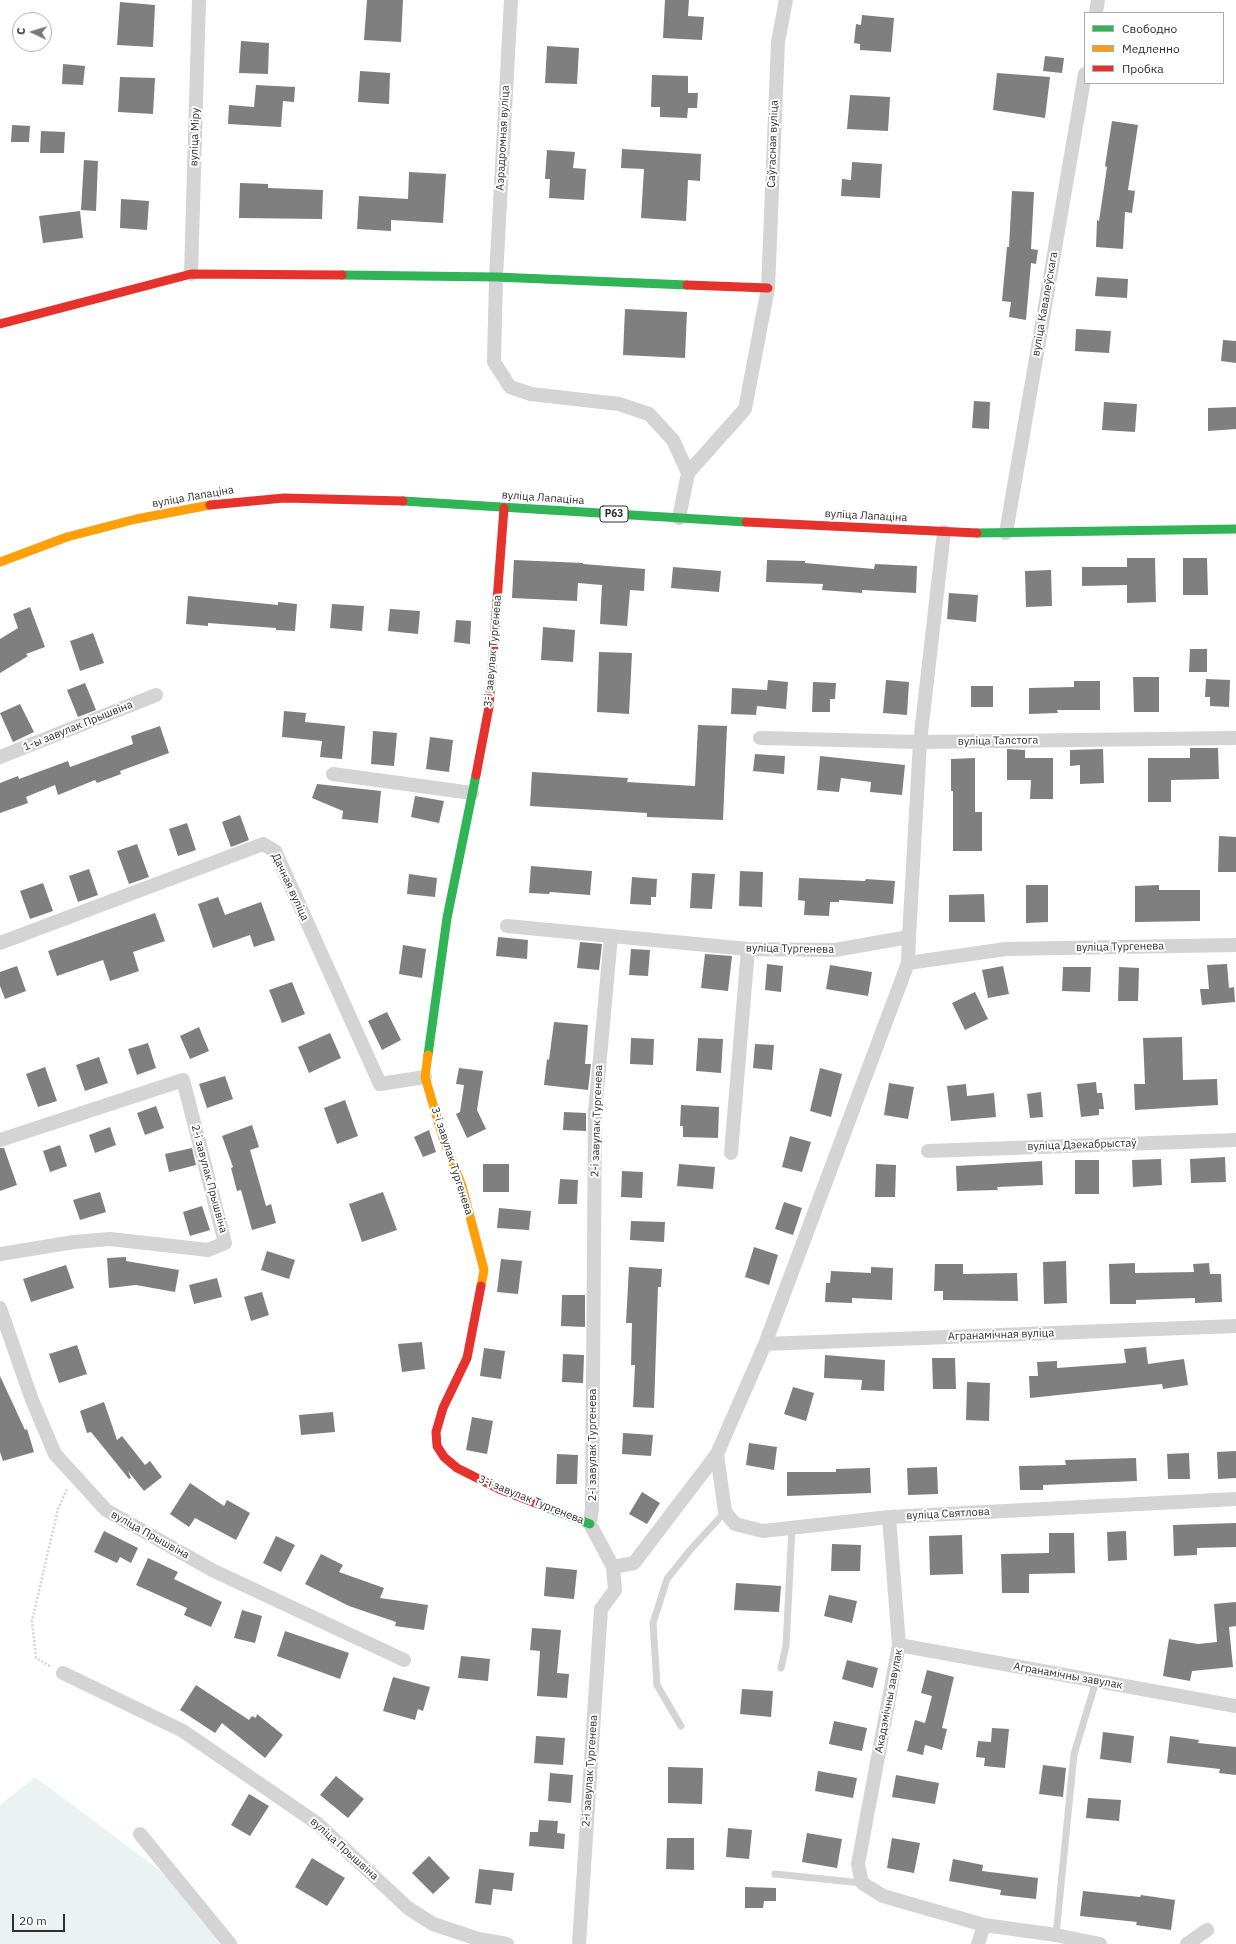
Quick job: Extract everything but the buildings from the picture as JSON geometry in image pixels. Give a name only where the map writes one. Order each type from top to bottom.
[{"type":"street","name":"вуліца Міру","points":[[191,274],[199,0]]},
{"type":"street","name":"Аэрадромная вуліца","points":[[511,0],[496,277],[494,362],[510,387],[531,394],[619,404],[649,414],[673,440],[688,473]]},
{"type":"street","name":"Саўгасная вуліца","points":[[688,473],[745,409],[768,288],[778,42],[786,0]]},
{"type":"street","points":[[1096,12],[1098,0]]},
{"type":"street","name":"вуліца Кавалеўскага","points":[[1006,533],[1084,80]]},
{"type":"street","points":[[0,324],[191,274],[496,277],[768,288]]},
{"type":"street","points":[[679,518],[688,473]]},
{"type":"street","name":"вуліца Лапаціна","points":[[0,562],[83,533],[136,519],[219,503],[292,498],[382,500],[944,532],[1006,533],[1236,530]]},
{"type":"street","name":"3-і завулак Тургенева","points":[[504,508],[489,707],[447,918],[425,1078],[443,1138],[462,1186],[484,1270],[467,1358],[443,1408],[436,1432],[437,1446],[444,1457],[457,1468],[499,1489],[590,1524]]},
{"type":"street","points":[[613,1567],[634,1563],[717,1454],[765,1344],[908,963],[920,742],[944,532]]},
{"type":"street","name":"1-ы завулак Прышвіна","points":[[0,757],[156,695]]},
{"type":"street","name":"вуліца Талстога","points":[[760,738],[920,742],[1236,738]]},
{"type":"street","points":[[333,774],[472,794]]},
{"type":"street","name":"Дачная вуліца","points":[[0,943],[263,844],[275,851],[380,1084],[425,1078]]},
{"type":"street","name":"вуліца Тургенева","points":[[507,926],[748,949],[834,950],[909,937]]},
{"type":"street","name":"2-і завулак Тургенева","points":[[579,1944],[601,1609],[615,1590],[613,1567],[590,1524],[592,1508],[595,1112],[611,936]]},
{"type":"street","name":"вуліца Тургенева","points":[[908,963],[1006,949],[1236,944]]},
{"type":"street","points":[[731,1153],[748,949]]},
{"type":"street","name":"2-і завулак Прышвіна","points":[[0,1140],[183,1080],[225,1243],[208,1250],[110,1239],[74,1242],[0,1254]]},
{"type":"street","name":"вуліца Дзекабрыстаў","points":[[928,1151],[1236,1140]]},
{"type":"street","name":"вуліца Прышвіна","points":[[0,1308],[32,1400],[55,1454],[106,1510],[212,1570],[404,1660]]},
{"type":"street","name":"Агранамічная вуліца","points":[[765,1344],[1236,1326]]},
{"type":"street","points":[[717,1454],[725,1512]]},
{"type":"street","name":"вуліца Святлова","points":[[725,1512],[735,1524],[763,1531],[889,1517],[1236,1500]]},
{"type":"street","name":"Акадэмічны завулак","points":[[862,1883],[858,1864],[899,1645],[889,1517]]},
{"type":"street","name":"Агранамічны завулак","points":[[899,1645],[1096,1682],[1236,1706]]},
{"type":"street","name":"вуліца Прышвіна","points":[[63,1673],[183,1732],[318,1824],[408,1908],[433,1924],[478,1939],[508,1944]]},
{"type":"street","points":[[140,1834],[230,1944]]},
{"type":"street","points":[[862,1883],[883,1896],[984,1925],[1056,1935],[1100,1944]]},
{"type":"street","points":[[978,1944],[984,1925]]},
{"type":"street","points":[[1187,1944],[1207,1930]]},
{"type":"lane","points":[[681,1726],[657,1685],[653,1623],[667,1579],[691,1549],[725,1512]]},
{"type":"lane","points":[[780,1668],[786,1646],[792,1527]]},
{"type":"lane","points":[[1056,1935],[1074,1754],[1096,1682]]},
{"type":"lane","points":[[775,1874],[862,1883]]},
{"type":"path","points":[[63,1673],[36,1658],[32,1621],[58,1509],[74,1475]]},
{"type":"shaded area","points":[[35,1777],[186,1890],[222,1944],[0,1944],[0,1805]]},
{"type":"traffic: fast","points":[[342,275],[496,277],[687,285]]},
{"type":"traffic: fast","points":[[403,501],[746,522]]},
{"type":"traffic: fast","points":[[977,533],[1236,529]]},
{"type":"traffic: fast","points":[[428,1055],[447,918],[476,775]]},
{"type":"traffic: fast","points":[[538,1504],[590,1524]]},
{"type":"traffic: slow","points":[[0,562],[67,537],[136,519],[210,505]]},
{"type":"traffic: slow","points":[[428,1055],[425,1077],[443,1138],[462,1186],[484,1270],[481,1286]]},
{"type":"traffic: jam","points":[[0,324],[191,274],[342,275]]},
{"type":"traffic: jam","points":[[687,285],[768,288]]},
{"type":"traffic: jam","points":[[210,505],[284,498],[403,501]]},
{"type":"traffic: jam","points":[[476,775],[489,707],[504,508]]},
{"type":"traffic: jam","points":[[746,522],[977,533]]},
{"type":"traffic: jam","points":[[481,1286],[467,1358],[443,1408],[436,1432],[437,1446],[444,1457],[457,1468],[499,1489],[538,1504]]}]
